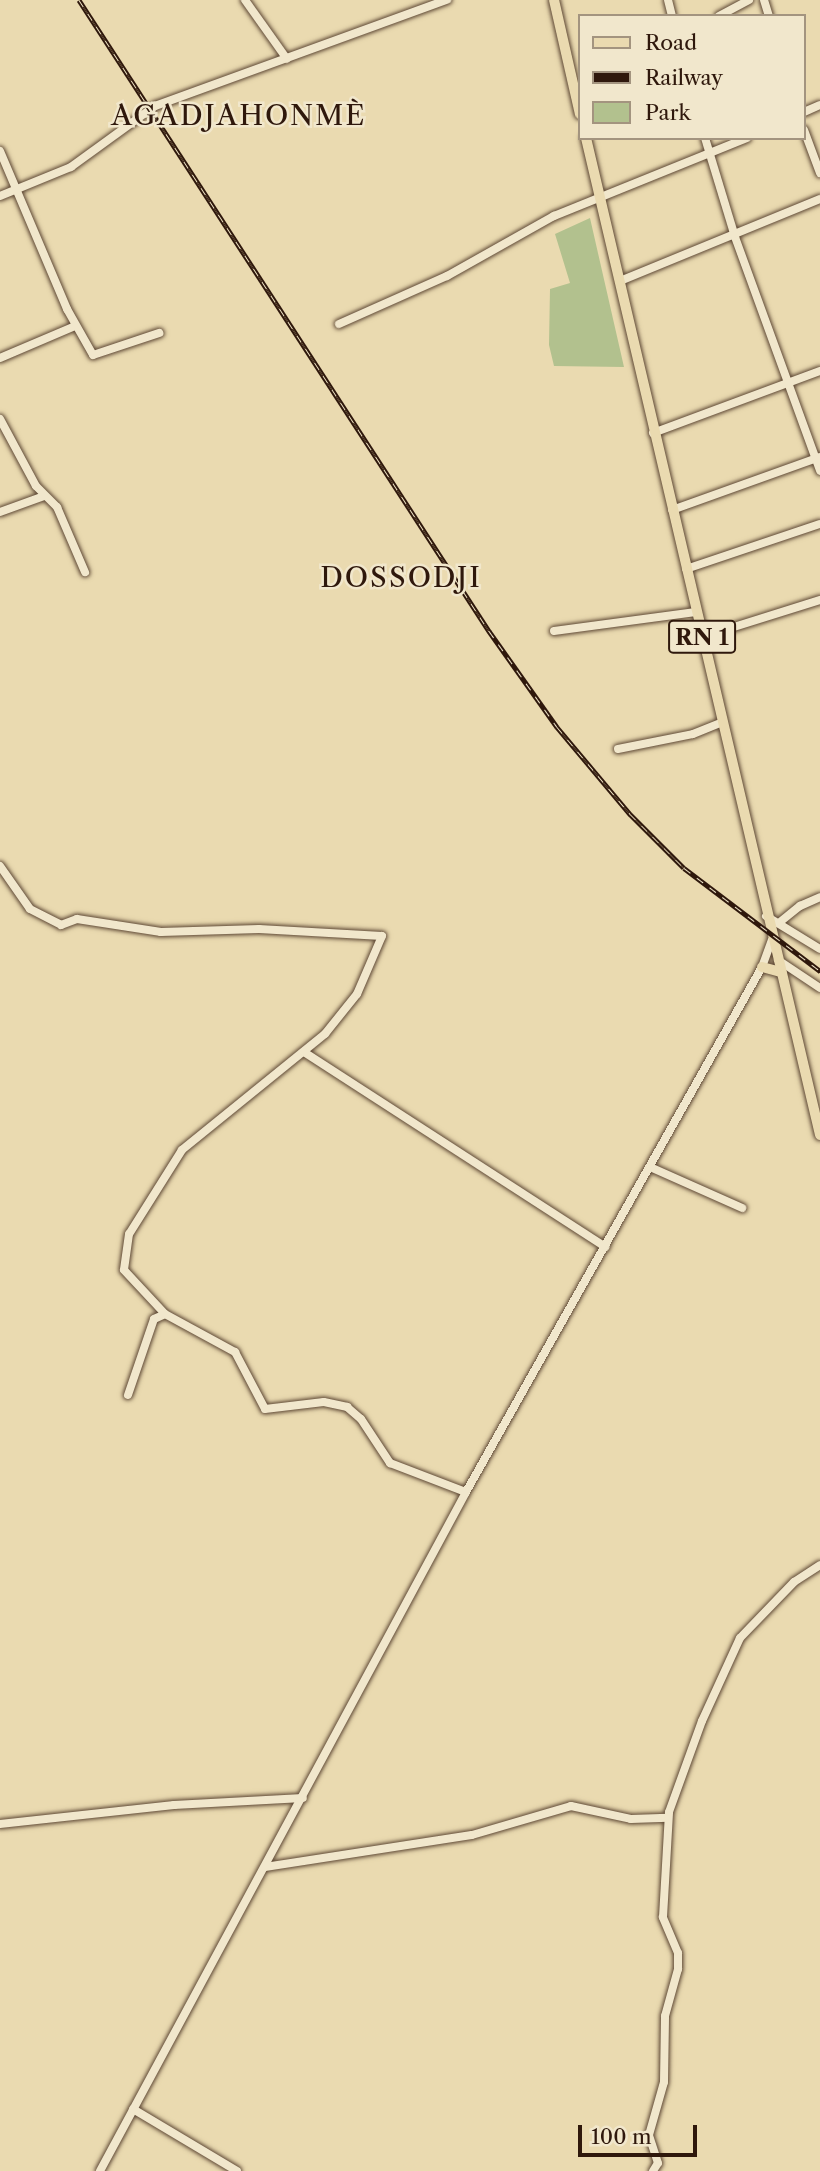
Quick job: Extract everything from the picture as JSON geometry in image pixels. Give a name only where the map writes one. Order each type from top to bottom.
[{"type":"main road","points":[[554,0],[577,86]]},
{"type":"main road","name":"RN 1","points":[[586,140],[766,916],[820,1135]]},
{"type":"main road","points":[[762,967],[781,972]]},
{"type":"street","points":[[245,0],[287,59]]},
{"type":"street","points":[[0,196],[89,156],[155,106],[447,0]]},
{"type":"street","points":[[723,14],[749,0]]},
{"type":"street","points":[[806,135],[820,173]]},
{"type":"street","points":[[706,140],[734,237],[818,457],[820,471]]},
{"type":"street","points":[[339,324],[447,276],[554,216],[743,140]]},
{"type":"street","points":[[0,151],[75,326],[97,357],[159,333]]},
{"type":"street","points":[[620,281],[734,237],[820,199]]},
{"type":"street","points":[[0,358],[75,326]]},
{"type":"street","points":[[653,433],[789,380],[820,372]]},
{"type":"street","points":[[0,419],[44,496],[57,507],[85,572]]},
{"type":"street","points":[[672,510],[818,457]]},
{"type":"street","points":[[0,512],[44,496]]},
{"type":"street","points":[[686,569],[820,524]]},
{"type":"street","points":[[702,637],[820,600]]},
{"type":"street","points":[[554,631],[696,612]]},
{"type":"street","points":[[618,749],[694,734],[722,722]]},
{"type":"street","points":[[0,866],[30,909],[61,925],[76,919],[161,932],[259,929],[382,936],[357,994],[304,1052],[183,1150],[129,1234],[124,1270],[165,1314],[235,1352],[265,1409],[324,1402],[347,1408],[361,1419],[390,1463],[466,1492]]},
{"type":"street","points":[[780,922],[800,905],[820,897]]},
{"type":"street","points":[[766,916],[780,922],[820,949]]},
{"type":"street","points":[[100,2171],[466,1492],[762,967],[772,940]]},
{"type":"street","points":[[778,960],[820,988]]},
{"type":"street","points":[[304,1052],[605,1247]]},
{"type":"street","points":[[650,1167],[742,1208]]},
{"type":"street","points":[[128,1395],[155,1319],[165,1314]]},
{"type":"street","points":[[653,2171],[658,2163],[650,2147],[651,2124],[664,2082],[666,2017],[678,1969],[677,1952],[663,1917],[671,1838],[668,1818],[702,1721],[736,1646],[780,1595],[820,1565]]},
{"type":"street","points":[[0,1824],[174,1805],[303,1798]]},
{"type":"street","points":[[265,1867],[472,1835],[570,1806],[631,1819],[668,1818]]},
{"type":"street","points":[[133,2109],[237,2171]]},
{"type":"green space","points":[[590,218],[624,367],[554,366],[549,345],[550,289],[570,283],[555,234]]},
{"type":"railway","points":[[79,0],[489,631],[557,727],[630,814],[684,868],[820,971]]},
{"type":"district","name":"AGADJAHONMÈ","points":[[239,115]]},
{"type":"district","name":"DOSSODJI","points":[[401,577]]}]
